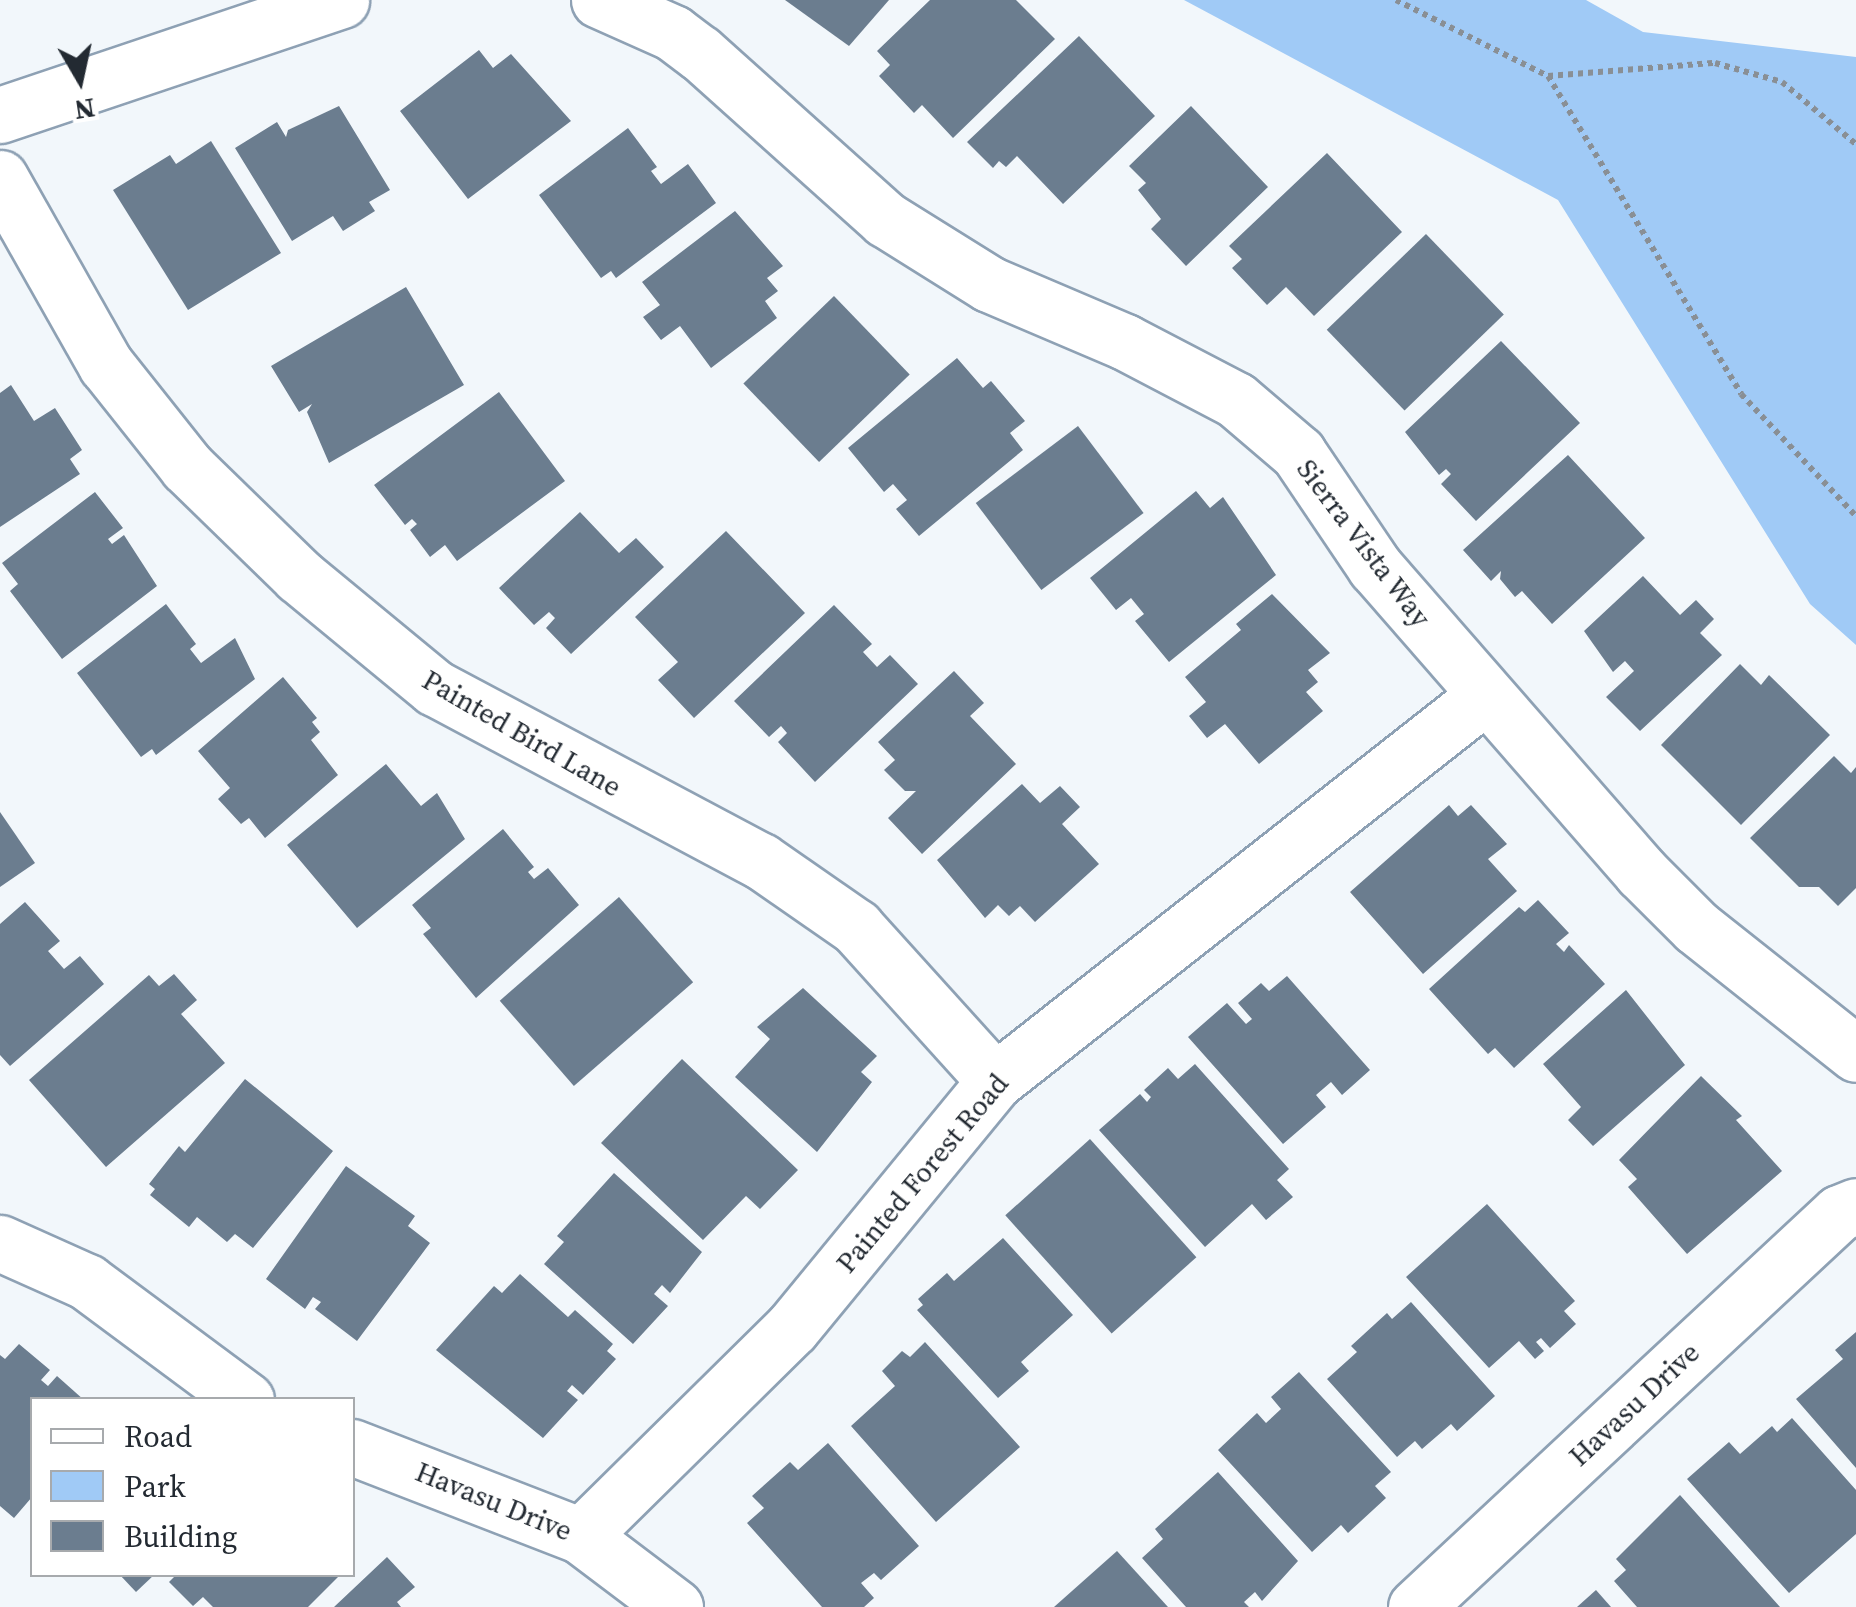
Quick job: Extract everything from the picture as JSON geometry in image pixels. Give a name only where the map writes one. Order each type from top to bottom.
[{"type":"street","points":[[0,115],[341,0]]},
{"type":"street","name":"Sierra Vista Way","points":[[599,0],[673,33],[899,228],[988,284],[1124,342],[1236,400],[1298,453],[1375,567],[1484,696],[1696,927],[1856,1054]]},
{"type":"street","name":"Painted Bird Lane","points":[[0,178],[106,366],[186,467],[299,576],[435,688],[760,861],[856,927],[995,1081]]},
{"type":"street","name":"Painted Forest Road","points":[[581,1536],[792,1328],[995,1081],[1484,696]]},
{"type":"street","name":"Havasu Drive","points":[[1416,1607],[1839,1213],[1856,1206]]},
{"type":"street","points":[[0,1243],[87,1282],[242,1397]]},
{"type":"street","name":"Havasu Drive","points":[[355,1448],[581,1536],[674,1607]]},
{"type":"path","points":[[1396,0],[1548,76],[1715,62],[1782,82],[1856,144]]},
{"type":"path","points":[[1548,76],[1741,394],[1856,516]]},
{"type":"green space","points":[[1184,0],[1586,0],[1643,32],[1856,57],[1856,645],[1810,604],[1558,200]]},
{"type":"building","points":[[785,0],[889,0],[849,46]]},
{"type":"building","points":[[930,0],[1016,0],[1055,39],[953,138],[922,105],[914,113],[879,76],[890,65],[877,51]]},
{"type":"building","points":[[1079,36],[1155,116],[1063,204],[1017,156],[1006,167],[999,161],[993,168],[967,142]]},
{"type":"building","points":[[479,50],[493,68],[511,54],[571,121],[468,199],[400,111]]},
{"type":"building","points":[[339,106],[390,190],[369,202],[375,211],[343,231],[333,216],[292,241],[235,148],[277,122],[286,137],[288,130]]},
{"type":"building","points":[[1191,106],[1268,187],[1186,266],[1151,229],[1161,219],[1138,190],[1146,183],[1129,166]]},
{"type":"building","points":[[628,128],[657,167],[651,171],[661,184],[688,164],[716,203],[616,278],[611,271],[601,278],[539,195]]},
{"type":"building","points":[[211,141],[281,253],[188,310],[113,190],[170,155],[176,164]]},
{"type":"building","points":[[1327,153],[1402,232],[1314,316],[1286,287],[1267,305],[1232,268],[1242,259],[1229,246]]},
{"type":"building","points":[[735,211],[783,266],[767,278],[778,291],[765,301],[777,318],[711,368],[680,326],[661,340],[643,317],[660,305],[642,282]]},
{"type":"building","points":[[1426,234],[1504,315],[1405,410],[1327,330]]},
{"type":"building","points":[[406,287],[464,385],[329,463],[307,412],[312,404],[299,412],[271,366]]},
{"type":"building","points":[[834,296],[910,374],[819,462],[743,384]]},
{"type":"building","points":[[1501,341],[1580,423],[1476,521],[1441,484],[1451,474],[1446,469],[1439,475],[1405,432]]},
{"type":"building","points":[[957,358],[983,388],[991,381],[1025,421],[1010,433],[1023,450],[919,536],[896,509],[907,500],[893,484],[884,492],[848,448]]},
{"type":"building","points":[[11,385],[34,421],[55,408],[82,450],[70,459],[80,474],[0,527],[0,393]]},
{"type":"building","points":[[499,392],[565,481],[457,561],[445,545],[430,557],[410,530],[417,524],[412,519],[405,525],[374,485]]},
{"type":"building","points":[[1078,426],[1144,513],[1041,590],[976,503]]},
{"type":"building","points":[[1568,455],[1645,538],[1552,624],[1522,591],[1515,597],[1500,579],[1501,571],[1491,581],[1463,550]]},
{"type":"building","points":[[1196,491],[1210,508],[1223,497],[1276,575],[1169,662],[1135,621],[1144,614],[1131,598],[1116,610],[1090,578]]},
{"type":"building","points":[[95,492],[123,528],[108,539],[112,544],[124,535],[157,586],[62,659],[10,591],[18,584],[2,563]]},
{"type":"building","points":[[580,512],[619,553],[636,538],[664,567],[571,654],[546,628],[555,618],[549,612],[534,625],[499,588]]},
{"type":"building","points":[[726,531],[805,613],[694,718],[658,680],[678,662],[635,617]]},
{"type":"building","points":[[1643,576],[1680,615],[1696,600],[1714,619],[1700,633],[1722,655],[1640,731],[1606,697],[1634,671],[1625,661],[1613,672],[1584,631]]},
{"type":"building","points":[[1272,594],[1330,653],[1308,670],[1318,682],[1306,692],[1323,711],[1259,764],[1225,724],[1207,738],[1189,716],[1206,702],[1185,677],[1241,630],[1236,624]]},
{"type":"building","points":[[166,604],[196,644],[190,649],[201,663],[235,638],[255,679],[156,755],[152,749],[141,757],[77,673]]},
{"type":"building","points":[[834,605],[872,644],[863,652],[877,667],[890,655],[918,684],[815,782],[778,742],[787,733],[781,726],[769,737],[734,701]]},
{"type":"building","points":[[1740,664],[1761,685],[1769,675],[1830,735],[1741,825],[1661,745]]},
{"type":"building","points":[[954,671],[984,703],[970,716],[1016,764],[922,854],[888,818],[916,791],[905,791],[884,770],[895,760],[878,742]]},
{"type":"building","points":[[283,677],[317,718],[312,722],[320,732],[311,740],[338,775],[265,838],[249,818],[241,824],[218,799],[230,788],[198,751]]},
{"type":"building","points":[[1834,756],[1851,773],[1856,767],[1856,888],[1838,906],[1819,887],[1799,887],[1750,838]]},
{"type":"building","points":[[386,764],[421,806],[437,793],[465,839],[357,928],[287,845]]},
{"type":"building","points":[[1022,784],[1040,803],[1060,786],[1080,807],[1062,824],[1099,864],[1035,922],[1020,906],[1009,916],[998,905],[985,918],[937,860]]},
{"type":"building","points":[[1449,805],[1458,816],[1471,805],[1507,844],[1488,859],[1517,891],[1423,974],[1350,892]]},
{"type":"building","points":[[0,812],[35,863],[0,887]]},
{"type":"building","points":[[503,829],[534,867],[528,872],[534,879],[548,868],[579,905],[476,998],[423,934],[431,928],[412,905]]},
{"type":"building","points":[[619,897],[693,982],[574,1086],[500,1001]]},
{"type":"building","points":[[1538,900],[1569,933],[1556,944],[1564,952],[1569,945],[1605,984],[1514,1068],[1495,1048],[1488,1054],[1429,989],[1519,907],[1525,912]]},
{"type":"building","points":[[25,902],[60,941],[48,951],[64,969],[80,956],[104,984],[10,1066],[0,1055],[0,924]]},
{"type":"building","points":[[174,974],[197,1000],[181,1014],[225,1063],[106,1167],[29,1080],[149,975],[159,986]]},
{"type":"building","points":[[1287,976],[1370,1070],[1342,1095],[1331,1082],[1316,1095],[1326,1107],[1283,1144],[1188,1037],[1227,1003],[1246,1024],[1252,1019],[1238,1003],[1261,983],[1269,991]]},
{"type":"building","points":[[803,988],[877,1056],[861,1072],[872,1082],[817,1152],[735,1077],[770,1039],[757,1027]]},
{"type":"building","points":[[1626,990],[1685,1065],[1593,1146],[1568,1120],[1581,1107],[1543,1064]]},
{"type":"building","points":[[682,1059],[798,1170],[760,1209],[746,1196],[703,1240],[601,1143]]},
{"type":"building","points":[[1195,1064],[1289,1169],[1277,1180],[1293,1197],[1266,1220],[1252,1204],[1205,1247],[1099,1130],[1140,1094],[1147,1102],[1151,1097],[1144,1090],[1168,1068],[1178,1079]]},
{"type":"building","points":[[1701,1076],[1742,1116],[1736,1120],[1782,1171],[1687,1254],[1628,1187],[1637,1179],[1619,1160]]},
{"type":"building","points":[[245,1079],[333,1151],[253,1248],[235,1234],[227,1242],[197,1217],[189,1227],[150,1195],[155,1189],[149,1184],[179,1146],[185,1152]]},
{"type":"building","points":[[1090,1139],[1196,1257],[1112,1333],[1005,1215]]},
{"type":"building","points":[[346,1166],[415,1216],[408,1226],[430,1243],[357,1341],[315,1309],[321,1302],[313,1297],[305,1309],[266,1279]]},
{"type":"building","points":[[614,1173],[702,1252],[670,1293],[662,1285],[654,1294],[668,1306],[633,1344],[544,1264],[564,1242],[557,1236]]},
{"type":"building","points":[[1487,1204],[1575,1301],[1564,1311],[1576,1324],[1550,1348],[1541,1338],[1536,1342],[1544,1351],[1535,1359],[1519,1341],[1489,1368],[1406,1277]]},
{"type":"building","points":[[1003,1238],[1073,1315],[1021,1362],[1029,1371],[998,1398],[917,1310],[923,1305],[918,1299],[947,1273],[954,1281]]},
{"type":"building","points":[[520,1274],[568,1317],[575,1310],[613,1344],[607,1351],[616,1359],[583,1395],[572,1385],[567,1391],[578,1400],[543,1438],[436,1350],[494,1286],[502,1293]]},
{"type":"building","points":[[1411,1302],[1495,1396],[1457,1431],[1451,1424],[1422,1449],[1415,1441],[1397,1457],[1327,1379],[1357,1352],[1351,1346],[1387,1313],[1392,1319]]},
{"type":"building","points":[[1856,1332],[1856,1468],[1796,1399],[1843,1359],[1835,1350]]},
{"type":"building","points":[[925,1342],[1020,1447],[936,1522],[851,1426],[895,1386],[882,1371],[902,1351],[910,1357]]},
{"type":"building","points":[[19,1344],[50,1370],[41,1380],[48,1386],[57,1376],[81,1397],[30,1397],[30,1499],[14,1518],[0,1506],[0,1355],[5,1359]]},
{"type":"building","points":[[1299,1372],[1391,1472],[1375,1486],[1386,1498],[1348,1533],[1341,1525],[1312,1552],[1218,1450],[1257,1413],[1266,1423],[1281,1409],[1271,1397]]},
{"type":"building","points":[[1792,1418],[1856,1490],[1856,1534],[1789,1593],[1687,1479],[1729,1442],[1740,1454],[1772,1426],[1777,1432]]},
{"type":"building","points":[[828,1443],[919,1546],[881,1580],[874,1573],[861,1583],[874,1598],[864,1607],[822,1607],[747,1523],[764,1508],[752,1496],[790,1462],[798,1470]]},
{"type":"building","points":[[1218,1472],[1298,1561],[1262,1601],[1255,1592],[1244,1602],[1249,1607],[1186,1607],[1142,1558],[1163,1539],[1155,1529]]},
{"type":"building","points":[[1680,1495],[1780,1607],[1637,1607],[1614,1581],[1626,1570],[1616,1559]]},
{"type":"building","points":[[1117,1551],[1168,1607],[1054,1607]]},
{"type":"building","points":[[387,1557],[415,1587],[397,1602],[401,1607],[334,1607]]},
{"type":"building","points":[[122,1577],[152,1577],[136,1592]]},
{"type":"building","points":[[174,1577],[338,1577],[308,1607],[213,1607],[203,1597],[193,1606],[169,1582]]},
{"type":"building","points":[[1596,1590],[1611,1607],[1577,1607]]}]
